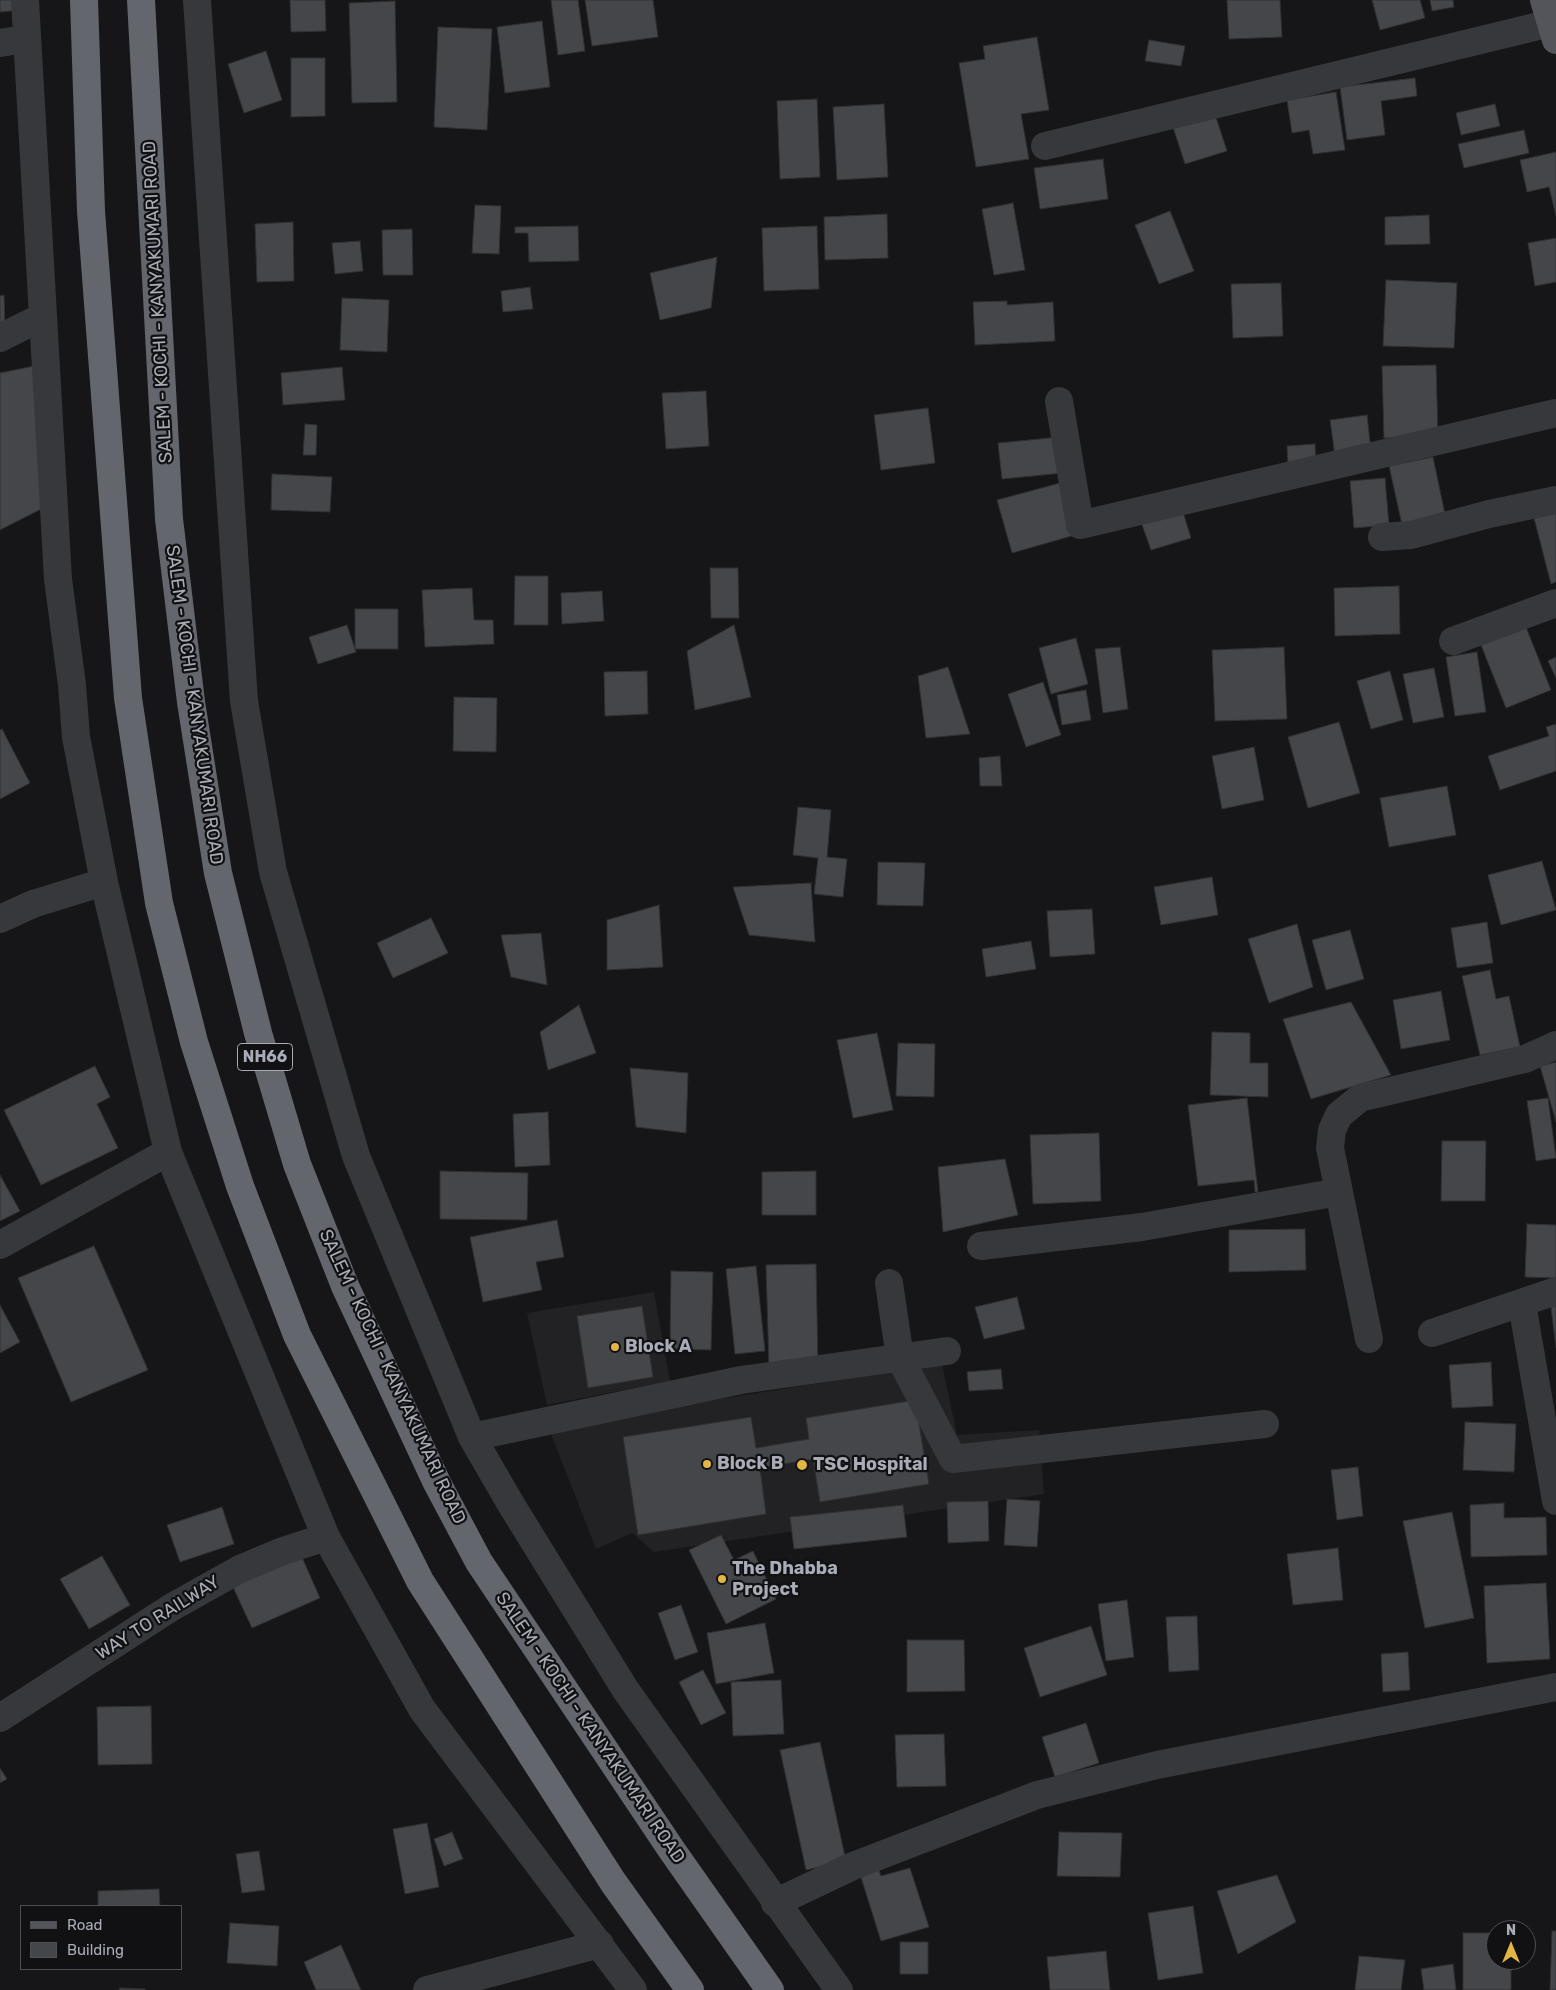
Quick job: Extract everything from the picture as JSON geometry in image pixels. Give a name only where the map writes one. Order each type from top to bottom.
[{"type":"highway","points":[[84,0],[91,212],[128,698],[159,903],[194,1042],[240,1186],[297,1335],[420,1581],[613,1882],[690,1990]]},
{"type":"highway","name":"SALEM - KOCHI - KANYAKUMARI ROAD","points":[[141,0],[170,519],[191,702],[218,873],[258,1033],[297,1164],[345,1286],[437,1483],[479,1562],[671,1849],[770,1990]]},
{"type":"street","points":[[25,0],[58,579],[72,684],[76,738],[104,882],[168,1152],[326,1538],[422,1709],[633,1990]]},
{"type":"street","points":[[197,0],[244,701],[272,872],[356,1156],[472,1437],[626,1689],[775,1903],[839,1990]]},
{"type":"street","points":[[1045,146],[1550,21]]},
{"type":"street","points":[[0,43],[26,39]]},
{"type":"street","points":[[0,338],[42,317]]},
{"type":"street","points":[[1058,401],[1080,524],[1556,413]]},
{"type":"street","points":[[1382,537],[1411,535],[1489,514],[1556,500]]},
{"type":"street","points":[[1453,641],[1556,603]]},
{"type":"street","points":[[0,919],[33,904],[104,882]]},
{"type":"street","points":[[1369,1340],[1330,1148],[1332,1130],[1339,1115],[1360,1098],[1526,1059],[1556,1045]]},
{"type":"street","points":[[0,1245],[168,1152]]},
{"type":"street","points":[[981,1246],[1142,1227],[1339,1192]]},
{"type":"street","points":[[889,1282],[900,1358],[953,1459],[1265,1424]]},
{"type":"street","points":[[1432,1333],[1556,1291]]},
{"type":"street","points":[[1522,1304],[1556,1501]]},
{"type":"street","points":[[472,1437],[741,1380],[947,1351]]},
{"type":"street","name":"WAY TO RAILWAY","points":[[0,1718],[172,1606],[240,1568],[284,1551],[326,1538]]},
{"type":"street","points":[[775,1903],[853,1866],[1037,1795],[1175,1762],[1556,1687]]},
{"type":"street","points":[[427,1990],[600,1944]]},
{"type":"shaded area","points":[[654,1292],[670,1381],[547,1405],[527,1313]]},
{"type":"shaded area","name":"TSC Hospital","points":[[942,1364],[957,1435],[1039,1430],[1044,1494],[654,1552],[632,1533],[596,1549],[548,1426]]},
{"type":"building","points":[[0,0],[19,0],[20,10],[0,12]]},
{"type":"building","points":[[290,0],[325,0],[326,31],[291,32]]},
{"type":"building","points":[[551,0],[578,0],[585,51],[558,55]]},
{"type":"building","points":[[585,0],[653,0],[658,37],[592,46]]},
{"type":"building","points":[[1227,0],[1280,0],[1282,37],[1229,39]]},
{"type":"building","points":[[1372,0],[1420,0],[1425,18],[1380,30]]},
{"type":"building","points":[[1430,0],[1453,0],[1454,7],[1432,11]]},
{"type":"building","points":[[395,1],[397,102],[352,103],[349,3]]},
{"type":"building","points":[[542,21],[550,87],[505,93],[497,27]]},
{"type":"building","points":[[438,27],[492,29],[487,130],[434,127]]},
{"type":"building","points":[[1037,37],[1049,110],[1021,114],[1029,159],[976,167],[959,63],[985,59],[983,46]]},
{"type":"building","points":[[1149,40],[1185,46],[1181,66],[1145,61]]},
{"type":"building","points":[[266,51],[282,100],[244,113],[228,64]]},
{"type":"building","points":[[291,58],[325,58],[325,116],[291,117]]},
{"type":"building","points":[[1415,78],[1417,96],[1381,101],[1385,135],[1347,140],[1340,87]]},
{"type":"building","points":[[1336,92],[1345,150],[1313,154],[1309,130],[1292,133],[1287,100]]},
{"type":"building","points":[[817,99],[820,177],[780,179],[777,101]]},
{"type":"building","points":[[884,104],[888,177],[837,180],[833,107]]},
{"type":"building","points":[[1495,104],[1500,126],[1461,135],[1456,113]]},
{"type":"building","points":[[1213,108],[1227,151],[1185,164],[1171,121]]},
{"type":"building","points":[[1524,130],[1529,153],[1464,168],[1458,144]]},
{"type":"building","points":[[1556,152],[1556,216],[1549,187],[1527,192],[1520,160]]},
{"type":"building","points":[[1103,159],[1108,199],[1040,209],[1034,168]]},
{"type":"building","points":[[1013,203],[1025,270],[994,275],[982,209]]},
{"type":"building","points":[[475,205],[501,206],[499,254],[472,253]]},
{"type":"building","points":[[1170,211],[1194,271],[1159,284],[1135,225]]},
{"type":"building","points":[[887,214],[888,258],[825,260],[824,217]]},
{"type":"building","points":[[1429,215],[1430,244],[1385,245],[1385,217]]},
{"type":"building","points":[[293,222],[294,281],[257,282],[255,224]]},
{"type":"building","points":[[578,226],[579,261],[529,262],[528,233],[515,233],[515,227]]},
{"type":"building","points":[[817,226],[819,289],[764,291],[762,228]]},
{"type":"building","points":[[412,229],[413,275],[383,275],[382,230]]},
{"type":"building","points":[[1556,238],[1556,282],[1535,286],[1528,243]]},
{"type":"building","points":[[360,241],[363,271],[335,274],[332,243]]},
{"type":"building","points":[[717,257],[711,308],[660,320],[650,273]]},
{"type":"building","points":[[1386,280],[1457,283],[1454,348],[1383,346]]},
{"type":"building","points":[[1281,283],[1283,336],[1233,338],[1231,284]]},
{"type":"building","points":[[530,287],[533,309],[503,312],[501,291]]},
{"type":"building","points":[[4,295],[5,332],[0,332],[0,296]]},
{"type":"building","points":[[342,298],[389,300],[387,352],[340,350]]},
{"type":"building","points":[[1007,301],[1007,305],[1053,302],[1055,341],[975,345],[973,302]]},
{"type":"building","points":[[1436,365],[1438,437],[1384,438],[1382,366]]},
{"type":"building","points":[[34,366],[49,505],[0,530],[0,373]]},
{"type":"building","points":[[342,367],[345,400],[283,405],[281,373]]},
{"type":"building","points":[[706,391],[709,446],[666,449],[662,393]]},
{"type":"building","points":[[928,408],[935,463],[881,470],[874,415]]},
{"type":"building","points":[[1367,415],[1371,451],[1335,456],[1330,420]]},
{"type":"building","points":[[305,424],[317,425],[316,455],[303,455]]},
{"type":"building","points":[[1060,437],[1063,473],[1002,479],[998,443]]},
{"type":"building","points":[[1315,444],[1316,465],[1288,467],[1287,446]]},
{"type":"building","points":[[1433,457],[1446,519],[1403,529],[1389,466]]},
{"type":"building","points":[[272,474],[332,477],[330,512],[271,510]]},
{"type":"building","points":[[1385,478],[1389,525],[1354,528],[1350,481]]},
{"type":"building","points":[[1060,483],[1075,535],[1012,553],[997,500]]},
{"type":"building","points":[[1556,508],[1556,582],[1551,584],[1533,514]]},
{"type":"building","points":[[1182,509],[1191,538],[1151,550],[1141,522]]},
{"type":"building","points":[[710,568],[738,568],[739,618],[711,618]]},
{"type":"building","points":[[515,576],[548,576],[548,625],[514,625]]},
{"type":"building","points":[[1399,586],[1400,634],[1335,636],[1334,588]]},
{"type":"building","points":[[472,588],[474,620],[493,620],[494,644],[425,647],[422,590]]},
{"type":"building","points":[[602,591],[604,621],[562,624],[561,593]]},
{"type":"building","points":[[355,609],[398,609],[398,649],[355,649]]},
{"type":"building","points":[[1524,622],[1551,690],[1506,708],[1479,640]]},
{"type":"building","points":[[347,625],[356,652],[318,664],[309,637]]},
{"type":"building","points":[[734,625],[751,697],[695,710],[687,651]]},
{"type":"building","points":[[1076,638],[1088,684],[1051,694],[1039,648]]},
{"type":"building","points":[[1120,647],[1128,709],[1103,713],[1095,649]]},
{"type":"building","points":[[1284,647],[1287,719],[1215,721],[1212,650]]},
{"type":"building","points":[[1477,652],[1486,712],[1455,716],[1446,657]]},
{"type":"building","points":[[1556,657],[1556,678],[1548,661]]},
{"type":"building","points":[[948,667],[970,734],[926,738],[918,676]]},
{"type":"building","points":[[1434,668],[1444,717],[1413,723],[1403,674]]},
{"type":"building","points":[[647,671],[648,714],[605,716],[604,672]]},
{"type":"building","points":[[1390,671],[1403,720],[1371,729],[1357,681]]},
{"type":"building","points":[[1043,682],[1061,735],[1026,747],[1008,694]]},
{"type":"building","points":[[1086,690],[1091,720],[1062,725],[1057,695]]},
{"type":"building","points":[[454,697],[497,698],[496,752],[453,751]]},
{"type":"building","points":[[1339,722],[1360,793],[1308,808],[1288,737]]},
{"type":"building","points":[[1556,724],[1556,771],[1500,790],[1488,756],[1549,736],[1546,727]]},
{"type":"building","points":[[2,729],[30,783],[0,799],[0,730]]},
{"type":"building","points":[[1254,747],[1264,800],[1222,809],[1212,756]]},
{"type":"building","points":[[1000,756],[1002,786],[980,786],[979,758]]},
{"type":"building","points":[[1447,786],[1456,835],[1389,847],[1380,798]]},
{"type":"building","points":[[798,807],[831,810],[827,857],[847,859],[843,897],[814,894],[818,858],[793,855]]},
{"type":"building","points":[[1542,861],[1556,910],[1501,925],[1488,875]]},
{"type":"building","points":[[878,862],[925,863],[923,906],[877,905]]},
{"type":"building","points":[[1212,877],[1218,915],[1161,925],[1154,887]]},
{"type":"building","points":[[811,883],[815,942],[749,935],[733,887]]},
{"type":"building","points":[[659,905],[663,967],[607,970],[607,920]]},
{"type":"building","points":[[1092,909],[1095,954],[1050,957],[1047,911]]},
{"type":"building","points":[[431,918],[448,953],[393,978],[377,943]]},
{"type":"building","points":[[1487,922],[1493,963],[1457,968],[1451,928]]},
{"type":"building","points":[[1297,924],[1313,987],[1269,1003],[1248,939]]},
{"type":"building","points":[[1350,930],[1364,979],[1326,990],[1312,940]]},
{"type":"building","points":[[541,933],[547,985],[511,977],[501,935]]},
{"type":"building","points":[[1031,941],[1036,969],[986,977],[982,949]]},
{"type":"building","points":[[1490,970],[1496,999],[1509,996],[1520,1047],[1480,1055],[1462,976]]},
{"type":"building","points":[[1441,991],[1450,1040],[1401,1049],[1393,1000]]},
{"type":"building","points":[[1351,1002],[1391,1075],[1311,1099],[1283,1019]]},
{"type":"building","points":[[579,1005],[596,1053],[548,1070],[540,1032]]},
{"type":"building","points":[[1212,1032],[1250,1033],[1250,1063],[1268,1063],[1268,1097],[1210,1095]]},
{"type":"building","points":[[877,1033],[893,1110],[853,1118],[837,1040]]},
{"type":"building","points":[[898,1043],[935,1044],[934,1097],[896,1096]]},
{"type":"building","points":[[1556,1062],[1556,1122],[1540,1066]]},
{"type":"building","points":[[95,1066],[110,1097],[97,1104],[118,1148],[41,1185],[4,1110]]},
{"type":"building","points":[[630,1068],[688,1073],[686,1133],[636,1127]]},
{"type":"building","points":[[1247,1098],[1258,1192],[1255,1192],[1254,1180],[1198,1186],[1188,1105]]},
{"type":"building","points":[[1548,1098],[1556,1158],[1536,1161],[1527,1101]]},
{"type":"building","points":[[548,1112],[550,1165],[515,1167],[513,1114]]},
{"type":"building","points":[[1099,1133],[1101,1201],[1033,1204],[1030,1135]]},
{"type":"building","points":[[1442,1141],[1486,1141],[1485,1201],[1441,1201]]},
{"type":"building","points":[[1005,1159],[1018,1215],[943,1232],[938,1167]]},
{"type":"building","points":[[440,1171],[528,1173],[527,1220],[440,1219]]},
{"type":"building","points":[[816,1171],[816,1215],[762,1215],[762,1172]]},
{"type":"building","points":[[0,1175],[20,1211],[0,1221]]},
{"type":"building","points":[[557,1220],[564,1257],[536,1262],[542,1290],[483,1302],[470,1237]]},
{"type":"building","points":[[1527,1224],[1556,1225],[1556,1278],[1525,1277]]},
{"type":"building","points":[[1305,1229],[1306,1270],[1229,1272],[1229,1230]]},
{"type":"building","points":[[94,1246],[148,1370],[71,1402],[18,1278]]},
{"type":"building","points":[[816,1264],[818,1367],[769,1368],[766,1265]]},
{"type":"building","points":[[756,1266],[765,1351],[735,1354],[726,1269]]},
{"type":"building","points":[[671,1271],[713,1272],[711,1350],[670,1349]]},
{"type":"building","points":[[1017,1297],[1025,1329],[984,1339],[975,1307]]},
{"type":"building","points":[[0,1305],[20,1342],[0,1353]]},
{"type":"building","name":"Block A","points":[[642,1306],[653,1377],[588,1388],[577,1316]]},
{"type":"building","points":[[1556,1306],[1556,1348],[1551,1307]]},
{"type":"building","points":[[1491,1362],[1493,1406],[1452,1408],[1449,1365]]},
{"type":"building","points":[[1001,1369],[1003,1389],[969,1391],[967,1372]]},
{"type":"building","name":"Block B","points":[[915,1400],[929,1484],[820,1502],[813,1459],[760,1468],[766,1514],[638,1535],[623,1437],[751,1417],[756,1448],[809,1439],[806,1418]]},
{"type":"building","points":[[1465,1422],[1516,1424],[1514,1472],[1463,1470]]},
{"type":"building","points":[[1358,1467],[1363,1516],[1337,1520],[1331,1470]]},
{"type":"building","points":[[1007,1499],[1040,1501],[1037,1547],[1004,1545]]},
{"type":"building","points":[[988,1501],[989,1541],[948,1543],[947,1502]]},
{"type":"building","points":[[1504,1503],[1504,1518],[1546,1517],[1547,1555],[1471,1557],[1470,1505]]},
{"type":"building","points":[[903,1505],[907,1537],[794,1549],[790,1517]]},
{"type":"building","points":[[222,1507],[234,1544],[180,1562],[167,1525]]},
{"type":"building","points":[[1452,1512],[1474,1618],[1425,1628],[1403,1521]]},
{"type":"building","points":[[721,1535],[734,1560],[753,1551],[776,1599],[726,1624],[689,1550]]},
{"type":"building","points":[[1338,1548],[1343,1600],[1293,1605],[1287,1554]]},
{"type":"building","points":[[301,1555],[320,1598],[252,1628],[232,1585]]},
{"type":"building","points":[[102,1556],[130,1605],[89,1629],[60,1579]]},
{"type":"building","points":[[1546,1583],[1550,1659],[1487,1663],[1484,1586]]},
{"type":"building","points":[[1127,1600],[1134,1657],[1106,1661],[1098,1604]]},
{"type":"building","points":[[681,1605],[698,1652],[675,1660],[658,1613]]},
{"type":"building","points":[[1197,1616],[1199,1670],[1169,1672],[1166,1617]]},
{"type":"building","points":[[765,1623],[774,1673],[716,1684],[707,1633]]},
{"type":"building","points":[[1091,1626],[1107,1675],[1040,1697],[1024,1648]]},
{"type":"building","points":[[907,1640],[964,1640],[965,1691],[907,1692]]},
{"type":"building","points":[[1408,1652],[1410,1690],[1383,1692],[1381,1654]]},
{"type":"building","points":[[703,1670],[726,1713],[701,1725],[679,1682]]},
{"type":"building","points":[[781,1680],[784,1734],[733,1736],[731,1682]]},
{"type":"building","points":[[151,1706],[152,1764],[98,1765],[97,1707]]},
{"type":"building","points":[[1086,1723],[1099,1763],[1055,1777],[1042,1737]]},
{"type":"building","points":[[944,1734],[946,1786],[897,1787],[895,1735]]},
{"type":"building","points":[[820,1742],[846,1861],[806,1870],[780,1750]]},
{"type":"building","points":[[0,1768],[7,1779],[0,1783]]},
{"type":"building","points":[[427,1823],[439,1887],[405,1894],[393,1829]]},
{"type":"building","points":[[452,1832],[463,1859],[444,1866],[434,1839]]},
{"type":"building","points":[[1059,1832],[1122,1833],[1120,1877],[1057,1876]]},
{"type":"building","points":[[259,1851],[265,1890],[242,1893],[236,1854]]},
{"type":"building","points":[[878,1868],[881,1876],[910,1868],[929,1927],[881,1941],[860,1874]]},
{"type":"building","points":[[1277,1875],[1296,1922],[1238,1954],[1217,1891]]},
{"type":"building","points":[[159,1889],[160,1905],[98,1905],[98,1891]]},
{"type":"building","points":[[1193,1906],[1203,1973],[1158,1980],[1148,1913]]},
{"type":"building","points":[[230,1923],[279,1926],[277,1966],[227,1963]]},
{"type":"building","points":[[1552,1931],[1556,1931],[1556,1990],[1550,1990]]},
{"type":"building","points":[[1463,1933],[1486,1933],[1486,1970],[1511,1970],[1511,1990],[1463,1990]]},
{"type":"building","points":[[900,1942],[928,1942],[928,1974],[900,1974]]},
{"type":"building","points":[[341,1945],[361,1990],[316,1990],[304,1962]]},
{"type":"building","points":[[1106,1951],[1110,1990],[1050,1990],[1047,1957]]},
{"type":"building","points":[[1359,1956],[1405,1960],[1401,1990],[1355,1990]]},
{"type":"building","points":[[1453,1964],[1456,1990],[1424,1990],[1421,1969]]},
{"type":"building","points":[[120,1988],[145,1989],[145,1990],[119,1990]]},
{"type":"place","name":"Block A","points":[[615,1347]]},
{"type":"place","name":"Block B","points":[[707,1464]]},
{"type":"place","name":"TSC Hospital","points":[[802,1465]]},
{"type":"place","name":"The Dhabba Project","points":[[722,1579]]}]
